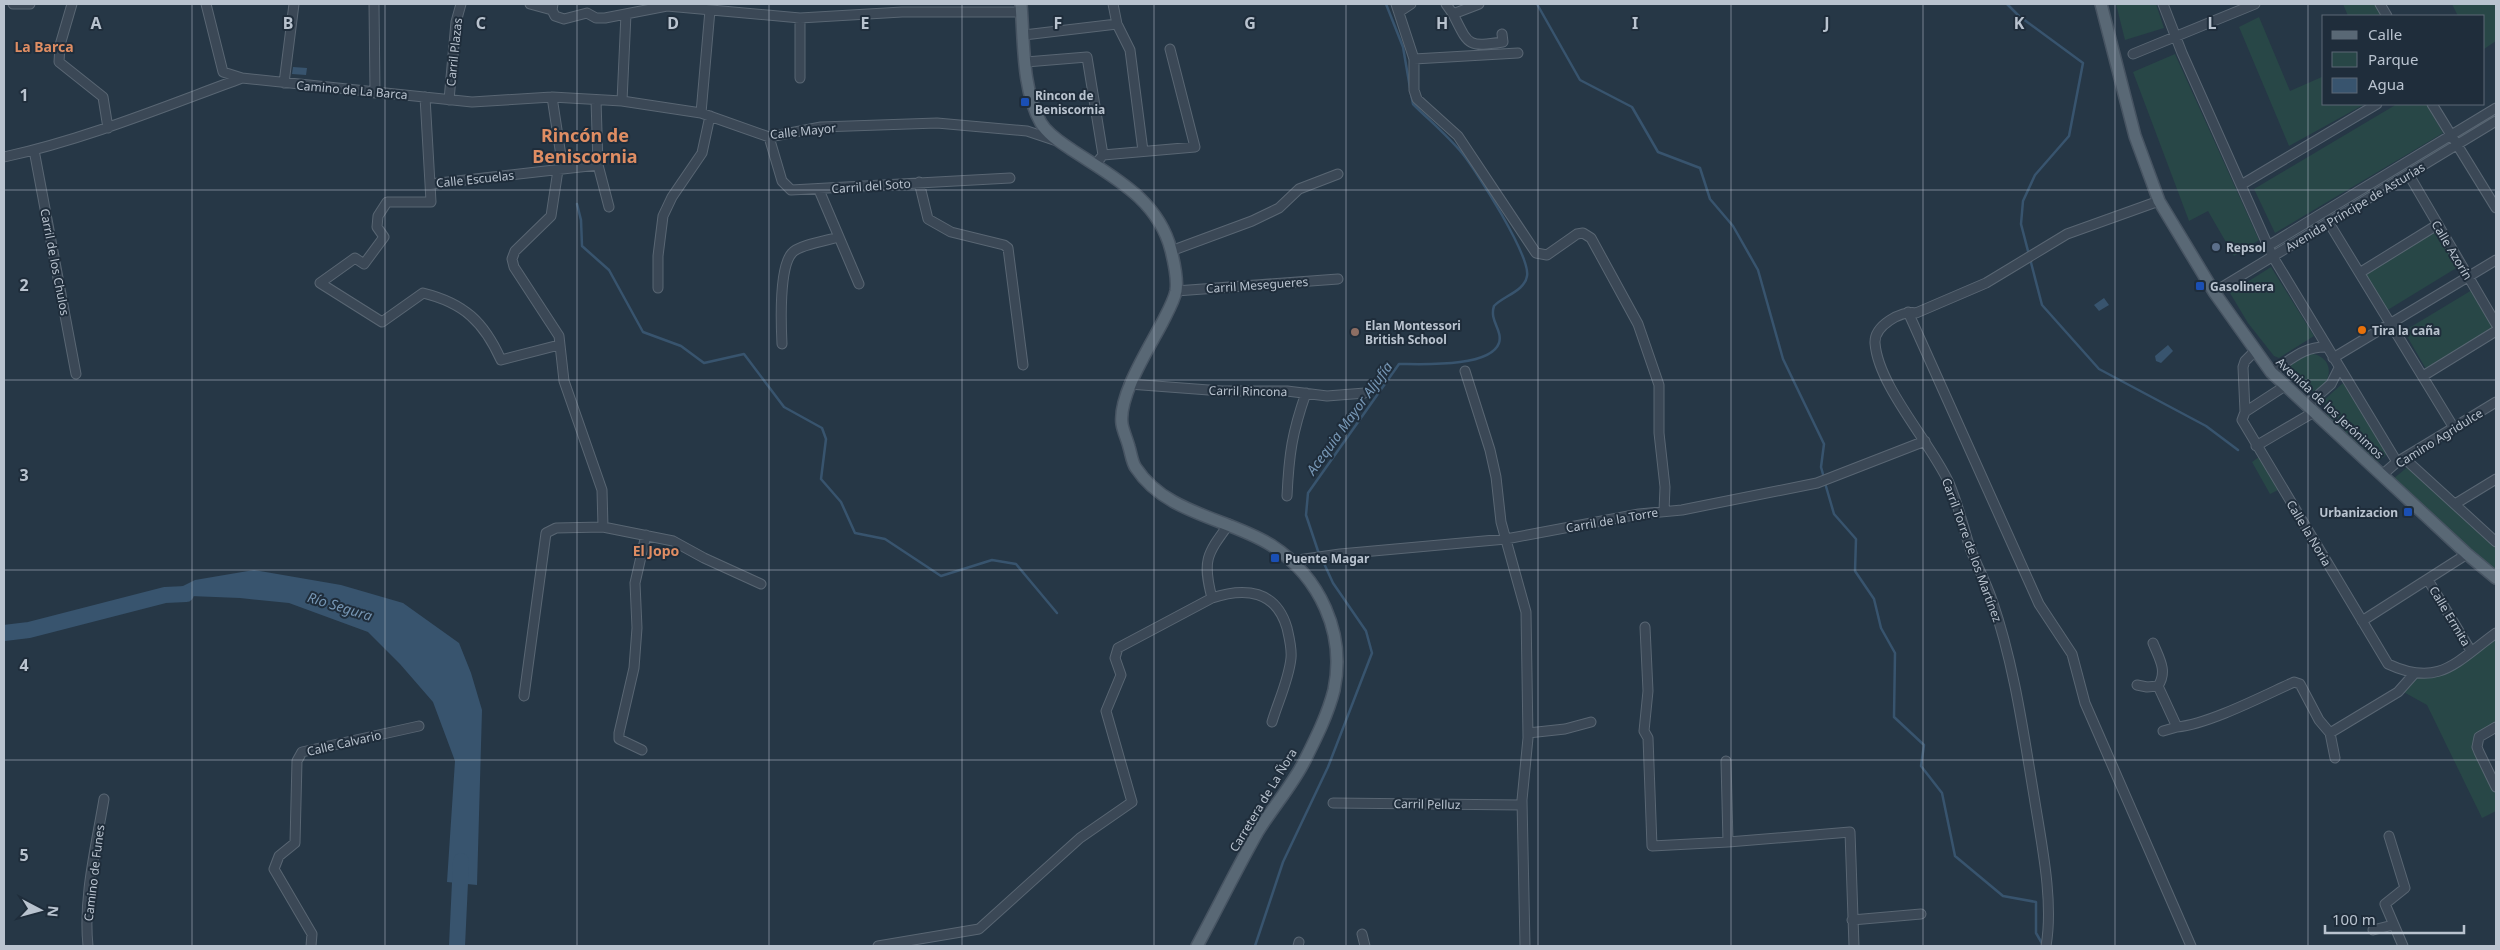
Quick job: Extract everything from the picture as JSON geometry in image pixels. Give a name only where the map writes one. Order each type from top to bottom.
[{"type":"main road","name":"Avenida de los Jerónimos","points":[[2101,4],[2135,136],[2159,201],[2214,292],[2271,372],[2466,554],[2496,578]]},
{"type":"main road","points":[[1022,8],[1026,62],[1033,105],[1045,129],[1146,202],[1166,235],[1171,251],[1176,291]]},
{"type":"main road","name":"Carretera de La Ñora","points":[[1176,291],[1165,317],[1129,384],[1121,423],[1135,467],[1159,493],[1178,505],[1228,524],[1272,546],[1291,561],[1310,581],[1324,602],[1333,624],[1337,647],[1334,690],[1327,713],[1304,762],[1257,833],[1197,946]]},
{"type":"street","points":[[13,4],[30,4]]},
{"type":"street","points":[[72,4],[60,46],[59,62],[103,97],[108,128]]},
{"type":"street","name":"Camino de La Barca","points":[[206,4],[223,72],[242,78],[284,84],[472,102],[552,97]]},
{"type":"street","points":[[284,84],[294,4]]},
{"type":"street","points":[[374,4],[376,93]]},
{"type":"street","name":"Carril Plazas","points":[[449,100],[456,22],[461,4]]},
{"type":"street","points":[[530,4],[552,7],[558,19],[583,13],[600,19],[667,6],[800,18],[1022,8]]},
{"type":"street","points":[[1114,4],[1117,24],[1130,50],[1144,151]]},
{"type":"street","points":[[1411,4],[1398,8],[1414,59],[1414,90],[1417,99],[1458,136],[1536,253],[1548,255],[1577,234],[1587,234],[1595,244],[1638,324],[1659,384],[1659,433],[1665,487],[1664,512]]},
{"type":"street","points":[[1446,4],[1466,40],[1478,46],[1503,42],[1502,34]]},
{"type":"street","points":[[1453,14],[1480,4]]},
{"type":"street","name":"Avenida de los Jerónimos","points":[[2163,4],[2175,36],[2273,257],[2339,368],[2401,460],[2455,504],[2496,542]]},
{"type":"street","points":[[2134,54],[2255,4]]},
{"type":"street","points":[[658,288],[658,256],[664,216],[672,197],[702,153],[710,10]]},
{"type":"street","points":[[622,101],[626,14]]},
{"type":"street","points":[[800,18],[800,78]]},
{"type":"street","points":[[1024,34],[1117,24]]},
{"type":"street","points":[[1095,165],[1103,155],[1195,147],[1170,49]]},
{"type":"street","points":[[1414,59],[1518,53]]},
{"type":"street","points":[[1026,62],[1087,57],[1103,155]]},
{"type":"street","points":[[4,157],[108,128],[242,78]]},
{"type":"street","points":[[425,97],[430,184]]},
{"type":"street","points":[[552,97],[561,170],[551,216],[515,251],[512,259],[514,267],[559,336],[564,380],[602,490],[603,527]]},
{"type":"street","name":"Calle Mayor","points":[[552,97],[622,101],[705,115],[769,137],[814,128],[937,123],[1027,131],[1066,146]]},
{"type":"street","points":[[596,100],[598,165],[609,207]]},
{"type":"street","points":[[1027,131],[1034,124],[1033,105]]},
{"type":"street","points":[[2241,185],[2375,105]]},
{"type":"street","points":[[2433,105],[2496,208]]},
{"type":"street","name":"Avenida Príncipe de Asturias","points":[[2268,246],[2496,108]]},
{"type":"street","name":"Avenida Príncipe de Asturias","points":[[2214,292],[2496,121]]},
{"type":"street","name":"Carril del Soto","points":[[769,137],[785,186],[798,191],[919,182],[1010,178]]},
{"type":"street","name":"Carril de los Chulos","points":[[34,150],[76,374]]},
{"type":"street","name":"Calle Escuelas","points":[[559,345],[502,360],[481,323],[471,314],[434,295],[423,293],[382,322],[320,283],[355,258],[364,264],[384,237],[377,228],[378,216],[387,202],[431,202],[430,184],[598,165]]},
{"type":"street","points":[[1171,251],[1252,221],[1279,208],[1299,189],[1338,174]]},
{"type":"street","name":"Calle Azorín","points":[[2408,175],[2496,324]]},
{"type":"street","points":[[919,182],[928,219],[951,232],[1004,245],[1008,248],[1023,365]]},
{"type":"street","points":[[819,190],[859,284]]},
{"type":"street","name":"Carril Torre de los Martínez","points":[[2046,946],[2047,911],[2044,870],[2016,689],[1992,601],[1974,557],[1949,484],[1925,441],[1896,396],[1882,367],[1875,344],[1878,331],[1882,327],[1908,312],[1916,313],[1986,283],[2023,258],[2067,234],[2159,201]]},
{"type":"street","points":[[2329,223],[2361,272],[2454,428]]},
{"type":"street","points":[[2361,272],[2437,225]]},
{"type":"street","points":[[782,344],[780,306],[790,257],[796,249],[839,237]]},
{"type":"street","points":[[2333,358],[2496,260]]},
{"type":"street","name":"Carril Mesegueres","points":[[1176,291],[1338,279]]},
{"type":"street","points":[[1908,312],[2039,604],[2072,654],[2085,703],[2191,946]]},
{"type":"street","points":[[2423,376],[2496,331]]},
{"type":"street","points":[[2271,372],[2302,351],[2316,347],[2327,348]]},
{"type":"street","name":"Calle la Noria","points":[[2255,351],[2245,361],[2243,367],[2245,412],[2242,420],[2388,664],[2414,674]]},
{"type":"street","points":[[2256,446],[2310,409],[2331,384],[2339,368]]},
{"type":"street","points":[[1465,371],[1490,450],[1496,477],[1501,522],[1526,612],[1528,733],[1522,805],[1525,946]]},
{"type":"street","name":"Carril Rincona","points":[[1129,384],[1203,390],[1287,391],[1327,396],[1366,393]]},
{"type":"street","points":[[2245,412],[2285,386]]},
{"type":"street","points":[[1287,496],[1288,458],[1293,429],[1306,394]]},
{"type":"street","name":"Camino Agridulce","points":[[2382,474],[2401,460],[2496,402]]},
{"type":"street","name":"Carril de la Torre","points":[[1291,561],[1340,554],[1506,539],[1682,510],[1817,483],[1925,441]]},
{"type":"street","points":[[2455,504],[2496,479]]},
{"type":"street","points":[[1212,598],[1206,561],[1209,551],[1228,524]]},
{"type":"street","points":[[524,696],[546,533],[556,528],[603,527],[673,541],[704,558],[761,584]]},
{"type":"street","points":[[642,750],[620,739],[619,733],[634,668],[637,628],[635,583],[646,535]]},
{"type":"street","points":[[2362,621],[2466,554]]},
{"type":"street","name":"Calle Ermita","points":[[2428,580],[2471,651]]},
{"type":"street","points":[[878,946],[980,930],[1080,838],[1132,802],[1106,711],[1121,674],[1115,658],[1118,648],[1212,598],[1230,592],[1258,594],[1269,600],[1279,610],[1290,638],[1291,658],[1272,722]]},
{"type":"street","points":[[1645,627],[1648,691],[1644,732],[1648,738],[1652,846],[1850,832],[1854,946]]},
{"type":"street","points":[[2330,733],[2398,692],[2414,674],[2424,675],[2441,672],[2496,633]]},
{"type":"street","points":[[2137,685],[2147,687],[2158,686],[2163,679],[2163,668],[2153,643]]},
{"type":"street","points":[[2163,731],[2225,711],[2294,682],[2300,684],[2320,720],[2330,733],[2335,758]]},
{"type":"street","points":[[2158,686],[2177,727]]},
{"type":"street","points":[[1528,733],[1564,729],[1591,722]]},
{"type":"street","name":"Calle Calvario","points":[[311,946],[312,934],[274,869],[280,856],[295,843],[297,761],[302,752],[419,726]]},
{"type":"street","points":[[2496,727],[2479,737],[2477,747],[2496,787]]},
{"type":"street","points":[[1726,761],[1728,842]]},
{"type":"street","name":"Camino de Funes","points":[[88,946],[87,931],[91,874],[104,799]]},
{"type":"street","name":"Carril Pelluz","points":[[1332,803],[1522,805]]},
{"type":"street","points":[[2389,836],[2405,888],[2385,904],[2403,946]]},
{"type":"street","points":[[1852,920],[1921,914]]},
{"type":"street","points":[[2373,930],[2393,925]]},
{"type":"street","points":[[1362,934],[1365,946]]},
{"type":"green space","points":[[2116,4],[2156,4],[2164,28],[2125,40]]},
{"type":"green space","points":[[2343,4],[2375,4],[2380,15],[2348,15]]},
{"type":"green space","points":[[2452,4],[2496,4],[2496,41],[2485,48],[2485,15],[2458,15]]},
{"type":"green space","points":[[2259,17],[2290,91],[2322,77],[2322,105],[2363,105],[2289,146],[2239,27]]},
{"type":"green space","points":[[2175,54],[2259,240],[2234,256],[2208,211],[2189,221],[2133,72]]},
{"type":"green space","points":[[2395,105],[2427,105],[2443,133],[2275,233],[2254,189]]},
{"type":"green space","points":[[2435,230],[2458,267],[2386,311],[2364,273]]},
{"type":"green space","points":[[2271,267],[2314,336],[2279,358],[2274,356],[2248,323],[2230,293]]},
{"type":"green space","points":[[2472,290],[2494,327],[2426,369],[2404,331]]},
{"type":"green space","points":[[2308,353],[2319,356],[2326,362],[2329,369],[2328,377],[2324,384],[2319,389],[2311,391],[2303,390],[2285,368]]},
{"type":"green space","points":[[2343,383],[2387,454],[2378,462],[2332,422],[2327,415],[2323,401]]},
{"type":"green space","points":[[2259,457],[2278,490],[2270,494],[2252,462]]},
{"type":"green space","points":[[2410,465],[2496,542],[2496,579],[2393,479]]},
{"type":"green space","points":[[2496,632],[2496,727],[2478,741],[2496,787],[2496,811],[2482,818],[2427,705],[2400,690],[2414,674],[2441,672]]},
{"type":"water","points":[[293,67],[307,68],[306,75],[292,74]]},
{"type":"water","points":[[2104,298],[2109,305],[2099,311],[2094,305]]},
{"type":"water","points":[[2168,345],[2173,351],[2161,363],[2156,361],[2155,356]]},
{"type":"water","points":[[254,570],[341,585],[403,603],[459,643],[471,673],[482,710],[477,885],[447,882],[455,761],[433,702],[400,664],[368,632],[289,603],[240,598],[165,595],[195,580]]},
{"type":"waterway","name":"Acequia Mayor Aljufía","points":[[1386,4],[1403,47],[1410,88]]},
{"type":"waterway","points":[[1537,4],[1580,80],[1632,107],[1658,152],[1700,168],[1710,199],[1733,226],[1758,270],[1783,359],[1824,444],[1821,467],[1824,478]]},
{"type":"waterway","points":[[2007,4],[2019,16],[2083,63],[2069,136],[2035,175],[2023,201],[2021,224],[2042,305],[2099,369],[2206,426],[2238,450]]},
{"type":"waterway","name":"Acequia Mayor Aljufía","points":[[1319,554],[1306,515],[1308,493],[1399,364],[1437,364],[1469,361],[1483,357],[1493,351],[1500,338],[1493,316],[1494,306],[1522,286],[1527,276],[1526,266],[1512,233],[1479,177],[1456,146],[1413,104],[1411,94]]},
{"type":"waterway","points":[[577,204],[581,220],[582,246],[609,270],[643,332],[681,346],[704,363],[744,354],[784,407],[822,428],[826,439],[821,479],[841,502],[855,533],[885,539],[941,576],[992,560],[1016,564],[1057,613]]},
{"type":"waterway","points":[[1825,483],[1834,514],[1856,539],[1855,571],[1874,599],[1881,628],[1895,653],[1894,717],[1924,745],[1921,766],[1942,793],[1955,856],[2003,896],[2036,902],[2036,933],[2043,945]]},
{"type":"waterway","name":"Acequia Mayor Aljufía","points":[[1255,946],[1283,862],[1328,767],[1372,653],[1366,631],[1333,583],[1322,559]]},
{"type":"waterway","name":"Río Segura","points":[[4,633],[29,630],[165,595],[186,594]]},
{"type":"waterway","name":"Río Segura","points":[[457,946],[461,861]]},
{"type":"place","name":"Rincon de Beniscornia","points":[[1025,102]]},
{"type":"place","name":"Repsol","points":[[2216,247]]},
{"type":"place","name":"Gasolinera","points":[[2200,286]]},
{"type":"place","name":"Tira la caña","points":[[2362,330]]},
{"type":"place","name":"Elan Montessori British School","points":[[1355,332]]},
{"type":"place","name":"Urbanizacion","points":[[2408,512]]},
{"type":"place","name":"Puente Magar","points":[[1275,558]]},
{"type":"district","name":"La Barca","points":[[44,46]]},
{"type":"district","name":"Rincón de Beniscornia","points":[[585,145]]},
{"type":"district","name":"El Jopo","points":[[656,550]]}]
